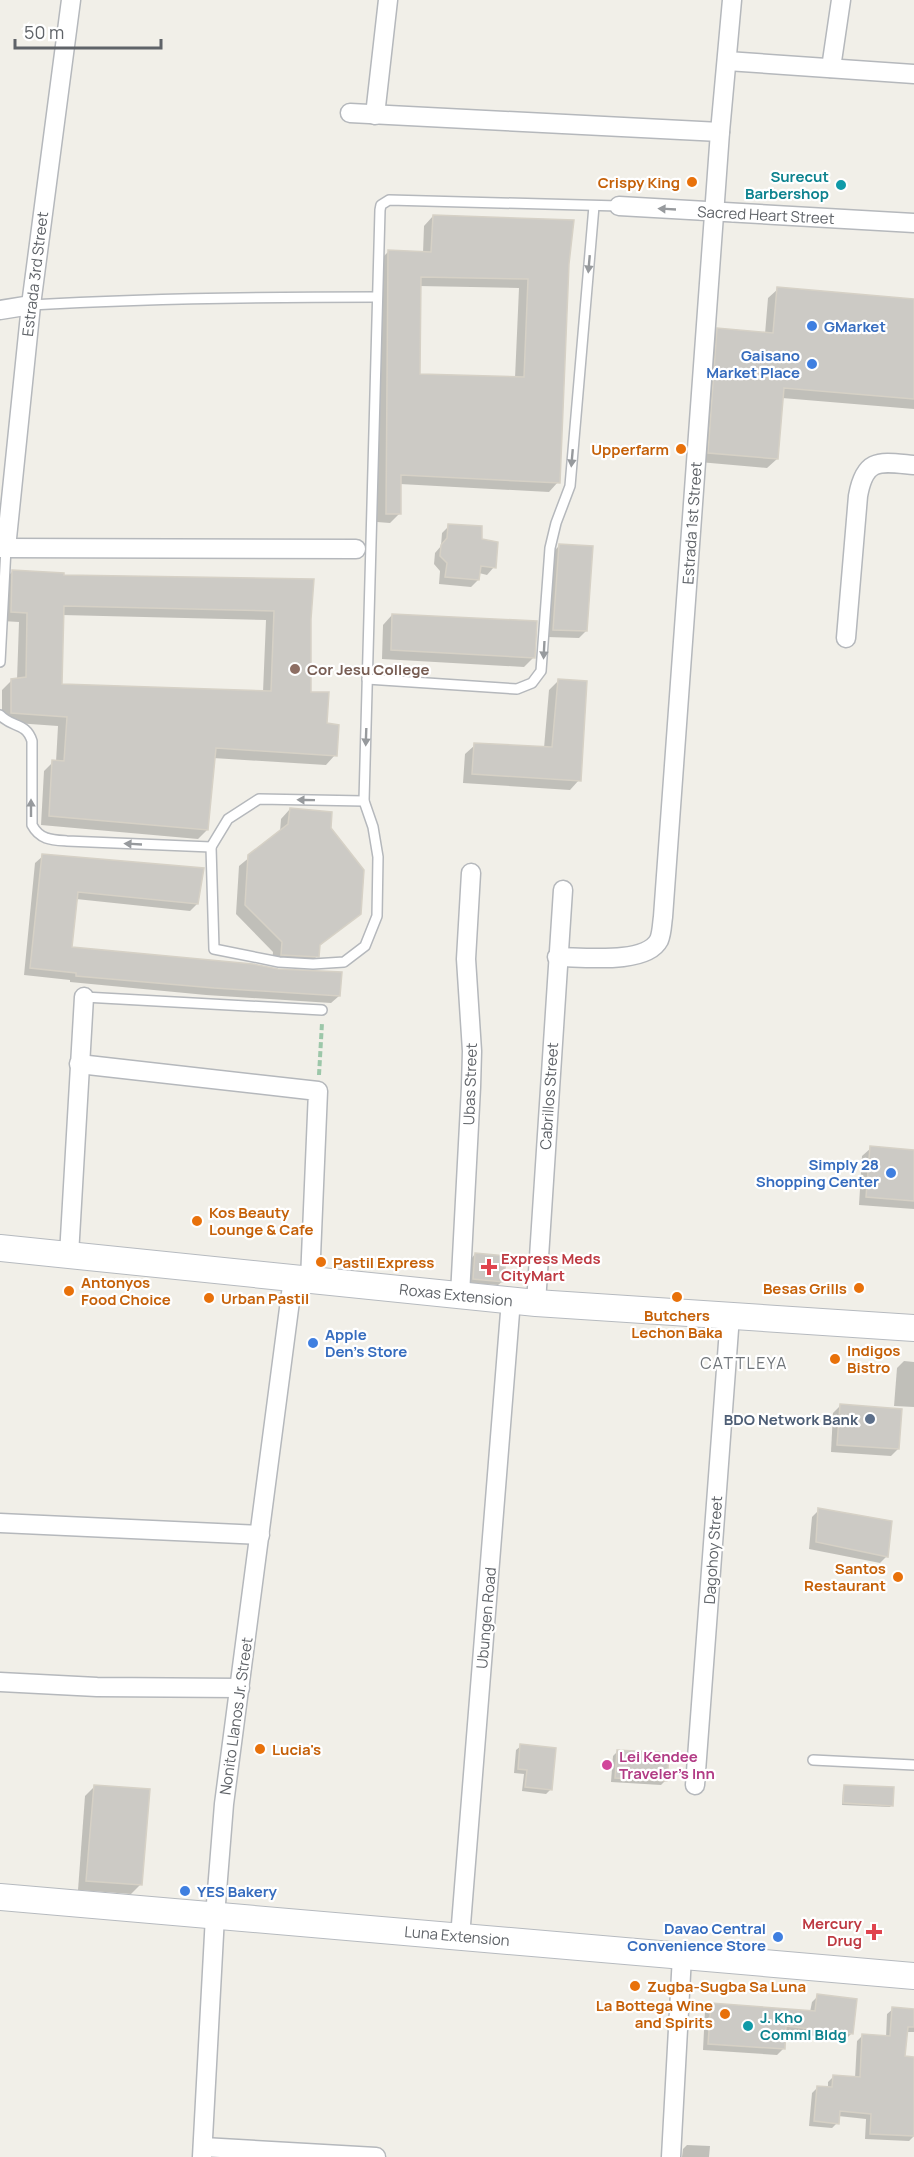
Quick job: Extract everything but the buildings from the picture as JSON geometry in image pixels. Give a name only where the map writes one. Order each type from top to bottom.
[{"type":"street","name":"Estrada 3rd Street","points":[[3,548],[31,305],[71,0]]},
{"type":"street","points":[[375,115],[388,0]]},
{"type":"street","name":"Estrada 1st Street","points":[[557,957],[632,956],[649,951],[659,939],[663,916],[720,132],[732,0]]},
{"type":"street","points":[[831,68],[841,0]]},
{"type":"street","points":[[727,61],[914,74]]},
{"type":"street","points":[[350,113],[720,132]]},
{"type":"street","name":"Sacred Heart Street","points":[[619,206],[914,223]]},
{"type":"street","points":[[0,310],[31,305]]},
{"type":"street","points":[[846,638],[858,496],[862,477],[866,470],[884,463],[914,465]]},
{"type":"street","points":[[3,548],[363,549]]},
{"type":"street","name":"Ubas Street","points":[[460,1295],[472,1051],[466,931],[471,873]]},
{"type":"street","name":"Cabrillos Street","points":[[524,1301],[563,890]]},
{"type":"street","points":[[69,1255],[84,997]]},
{"type":"street","points":[[79,1064],[318,1091]]},
{"type":"street","name":"Nonito Llanos Jr. Street","points":[[202,2152],[215,1916],[224,1804],[260,1535],[301,1279],[318,1091]]},
{"type":"street","name":"Roxas Extension","points":[[0,1248],[524,1301],[914,1328]]},
{"type":"street","name":"Ubungen Road","points":[[460,1937],[524,1301]]},
{"type":"street","name":"Dagohoy Street","points":[[695,1785],[730,1316]]},
{"type":"street","points":[[0,1523],[260,1535]]},
{"type":"street","points":[[0,1682],[97,1687],[240,1688]]},
{"type":"street","name":"Luna Extension","points":[[0,1897],[914,1976]]},
{"type":"street","points":[[671,2157],[682,1956]]},
{"type":"street","points":[[202,2152],[376,2157]]},
{"type":"lane","points":[[364,801],[259,799],[228,819],[211,848],[214,949],[279,962],[313,964],[344,962],[365,946],[377,916],[378,857],[373,827],[364,801],[368,679],[363,549],[380,210],[385,201],[619,206]]},
{"type":"lane","points":[[368,679],[517,689],[532,683],[541,672],[550,548],[556,523],[570,486],[594,206]]},
{"type":"lane","points":[[31,305],[131,299],[377,297]]},
{"type":"lane","points":[[0,662],[3,548]]},
{"type":"lane","points":[[0,715],[6,721],[25,728],[30,733],[32,741],[31,816],[32,825],[37,834],[57,840],[211,848]]},
{"type":"lane","points":[[84,997],[322,1010]]},
{"type":"lane","points":[[813,1760],[914,1765]]},
{"type":"path","points":[[318,1091],[322,1010]]},
{"type":"place","name":"Crispy King","points":[[692,182]]},
{"type":"place","name":"Surecut Barbershop","points":[[841,185]]},
{"type":"place","name":"GMarket","points":[[812,326]]},
{"type":"place","name":"Gaisano Market Place","points":[[812,364]]},
{"type":"place","name":"Upperfarm","points":[[681,449]]},
{"type":"place","name":"Cor Jesu College","points":[[295,669]]},
{"type":"place","name":"Simply 28 Shopping Center","points":[[891,1173]]},
{"type":"place","name":"Kos Beauty Lounge & Cafe","points":[[197,1221]]},
{"type":"place","name":"Pastil Express","points":[[321,1262]]},
{"type":"place","name":"Express Meds CityMart","points":[[489,1267]]},
{"type":"place","name":"Besas Grills","points":[[859,1288]]},
{"type":"place","name":"Antonyos Food Choice","points":[[69,1291]]},
{"type":"place","name":"Butchers Lechon Baka","points":[[677,1297]]},
{"type":"place","name":"Urban Pastil","points":[[209,1298]]},
{"type":"place","name":"Apple Den's Store","points":[[313,1343]]},
{"type":"place","name":"Indigos Bistro","points":[[835,1359]]},
{"type":"place","name":"BDO Network Bank","points":[[870,1419]]},
{"type":"place","name":"Santos Restaurant","points":[[898,1577]]},
{"type":"place","name":"Lucia's","points":[[260,1749]]},
{"type":"place","name":"Lei Kendee Traveler's Inn","points":[[607,1765]]},
{"type":"place","name":"YES Bakery","points":[[185,1891]]},
{"type":"place","name":"Mercury Drug","points":[[874,1932]]},
{"type":"place","name":"Davao Central Convenience Store","points":[[778,1937]]},
{"type":"place","name":"Zugba-Sugba Sa Luna","points":[[635,1986]]},
{"type":"place","name":"La Bottega Wine and Spirits","points":[[725,2014]]},
{"type":"place","name":"J. Kho Comml Bldg","points":[[748,2026]]},
{"type":"district","name":"CATTLEYA","points":[[744,1363]]}]
